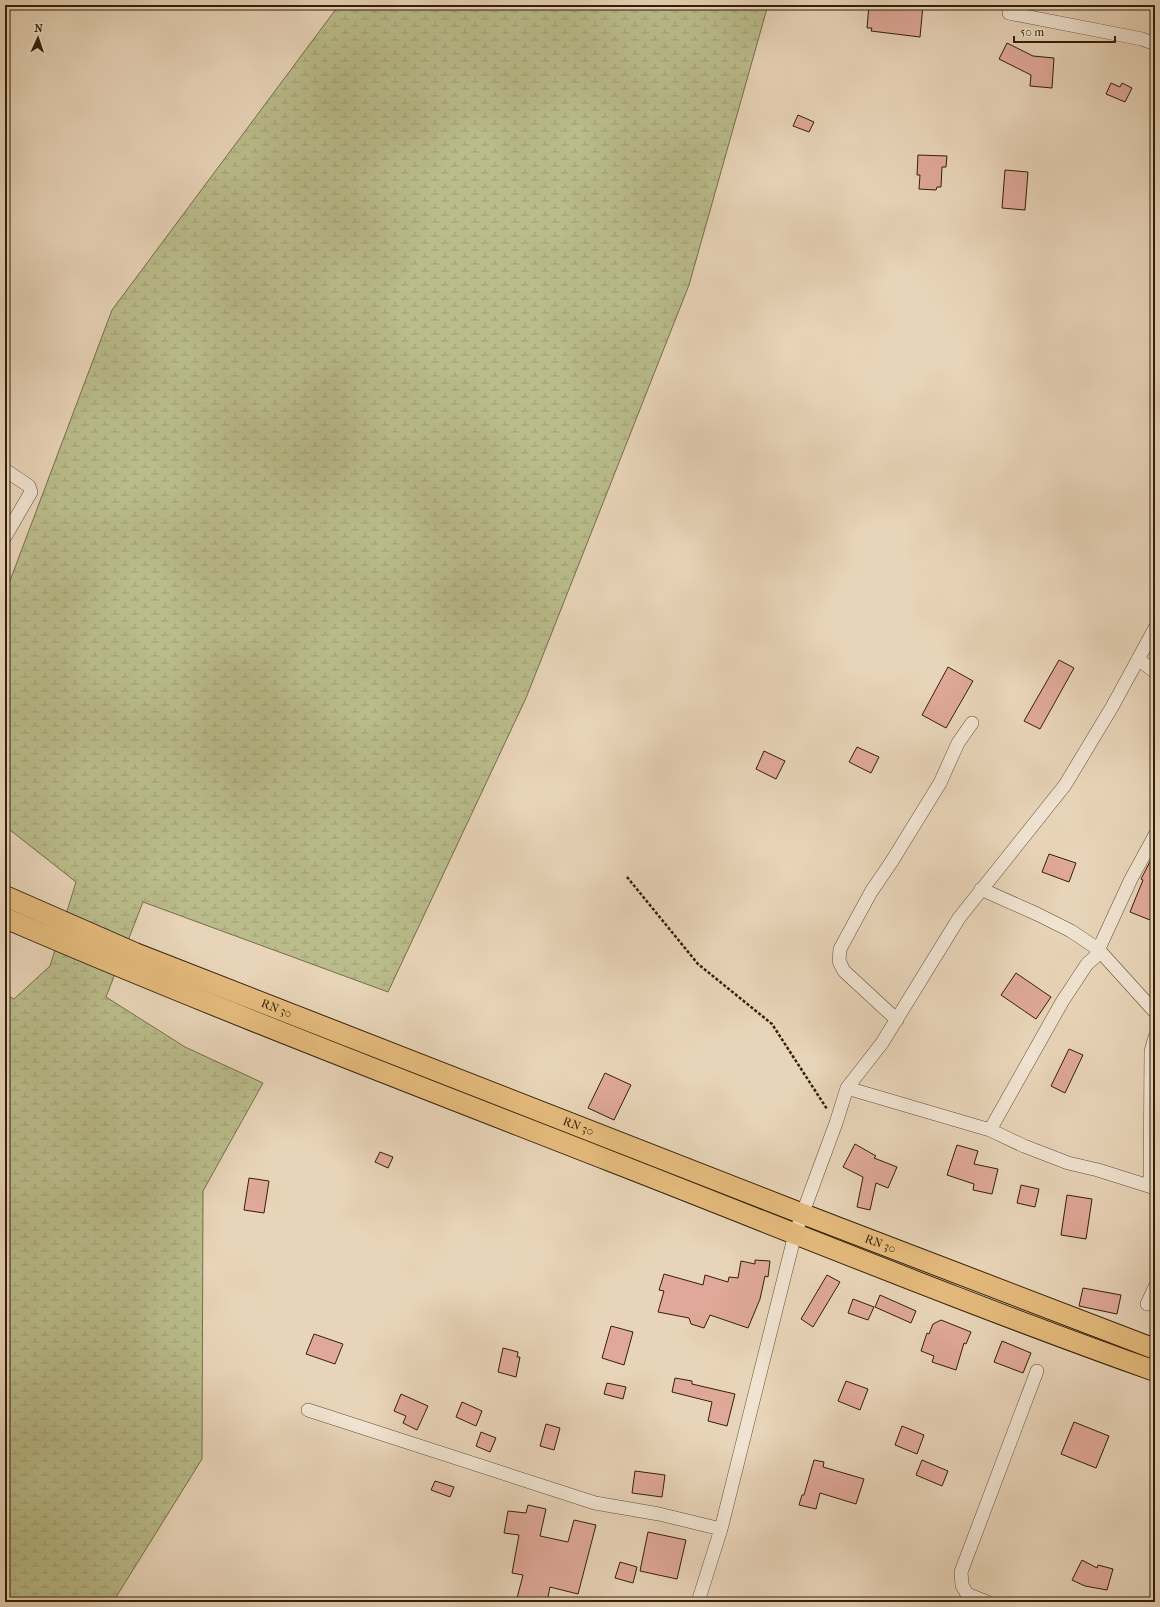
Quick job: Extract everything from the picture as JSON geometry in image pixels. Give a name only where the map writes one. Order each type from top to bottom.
[{"type":"main road","name":"RN 30","points":[[5,896],[54,928],[132,961],[795,1234],[1155,1371]]},
{"type":"main road","name":"RN 30","points":[[5,918],[54,928]]},
{"type":"main road","name":"RN 30","points":[[132,961],[803,1214],[1155,1349]]},
{"type":"street","points":[[1009,13],[1142,39],[1155,44]]},
{"type":"street","points":[[5,470],[29,486],[31,492],[5,537]]},
{"type":"street","points":[[698,1602],[721,1529],[795,1234],[836,1123],[847,1088],[882,1043],[959,918],[1065,786],[1112,707],[1155,628]]},
{"type":"street","points":[[1138,659],[1155,672]]},
{"type":"street","points":[[897,1020],[844,971],[839,961],[840,949],[871,892],[940,783],[958,743],[972,723]]},
{"type":"street","points":[[990,1130],[1062,1002],[1087,964],[1094,957],[1131,879],[1155,835]]},
{"type":"street","points":[[981,889],[1071,931],[1098,949],[1155,1012]]},
{"type":"street","points":[[847,1088],[990,1130],[1024,1146],[1068,1163],[1098,1170],[1153,1187],[1151,1051],[1155,1036]]},
{"type":"street","points":[[1147,1304],[1155,1287]]},
{"type":"street","points":[[987,1602],[967,1594],[962,1585],[961,1572],[1037,1371]]},
{"type":"street","points":[[308,1410],[595,1503],[658,1514],[721,1529]]},
{"type":"path","points":[[627,877],[698,964],[772,1024],[836,1123]]},
{"type":"green space","points":[[339,5],[768,5],[689,285],[526,698],[388,992],[143,902],[106,997],[185,1047],[263,1083],[203,1191],[202,1459],[113,1602],[5,1602],[5,994],[14,999],[50,966],[76,882],[5,826],[5,594],[112,310]]},
{"type":"building","points":[[869,5],[923,5],[920,37],[871,31],[872,28],[867,28]]},
{"type":"building","points":[[1007,43],[1033,56],[1054,58],[1052,88],[1030,86],[1031,75],[999,59]]},
{"type":"building","points":[[1111,83],[1120,87],[1122,83],[1132,88],[1125,102],[1106,94]]},
{"type":"building","points":[[798,115],[814,122],[809,132],[793,126]]},
{"type":"building","points":[[918,155],[947,156],[946,167],[942,167],[941,187],[937,187],[936,190],[919,189],[920,175],[917,175]]},
{"type":"building","points":[[1005,170],[1028,172],[1025,210],[1002,208]]},
{"type":"building","points":[[1059,660],[1074,668],[1040,729],[1024,721]]},
{"type":"building","points":[[948,667],[973,681],[946,728],[922,715]]},
{"type":"building","points":[[857,747],[879,757],[871,773],[849,762]]},
{"type":"building","points":[[764,751],[785,761],[776,779],[756,769]]},
{"type":"building","points":[[1155,852],[1155,922],[1130,912],[1143,880],[1141,879]]},
{"type":"building","points":[[1049,854],[1076,863],[1069,882],[1042,872]]},
{"type":"building","points":[[1016,973],[1051,997],[1036,1019],[1001,995]]},
{"type":"building","points":[[1069,1049],[1083,1055],[1065,1093],[1051,1086]]},
{"type":"building","points":[[605,1073],[631,1085],[614,1120],[588,1108]]},
{"type":"building","points":[[855,1144],[876,1156],[874,1158],[897,1167],[888,1188],[876,1183],[870,1210],[857,1207],[863,1177],[843,1167]]},
{"type":"building","points":[[957,1145],[978,1151],[974,1164],[998,1169],[992,1194],[973,1190],[974,1184],[947,1175]]},
{"type":"building","points":[[380,1152],[393,1157],[388,1168],[375,1162]]},
{"type":"building","points":[[249,1178],[269,1181],[264,1213],[244,1210]]},
{"type":"building","points":[[1021,1185],[1039,1189],[1035,1207],[1017,1203]]},
{"type":"building","points":[[1067,1195],[1092,1199],[1086,1239],[1061,1235]]},
{"type":"building","points":[[755,1260],[770,1261],[768,1277],[765,1276],[760,1299],[748,1328],[710,1315],[704,1328],[691,1324],[689,1318],[658,1312],[664,1291],[659,1290],[664,1274],[703,1285],[705,1275],[728,1282],[729,1277],[738,1278],[741,1261],[755,1264]]},
{"type":"building","points":[[827,1275],[840,1282],[813,1327],[801,1319]]},
{"type":"building","points":[[1083,1288],[1121,1295],[1117,1314],[1079,1306]]},
{"type":"building","points":[[880,1295],[916,1311],[911,1323],[875,1307]]},
{"type":"building","points":[[853,1299],[874,1307],[868,1320],[848,1313]]},
{"type":"building","points":[[941,1320],[971,1332],[966,1344],[964,1343],[956,1370],[932,1362],[934,1356],[921,1351],[927,1333],[929,1334],[933,1324]]},
{"type":"building","points":[[611,1326],[633,1332],[624,1365],[602,1358]]},
{"type":"building","points":[[314,1334],[343,1344],[335,1364],[306,1354]]},
{"type":"building","points":[[1002,1341],[1031,1353],[1023,1373],[994,1362]]},
{"type":"building","points":[[503,1348],[518,1352],[517,1357],[520,1357],[516,1377],[498,1372]]},
{"type":"building","points":[[675,1378],[692,1381],[692,1384],[735,1394],[727,1426],[708,1421],[712,1402],[672,1392]]},
{"type":"building","points":[[846,1381],[868,1389],[860,1410],[838,1401]]},
{"type":"building","points":[[607,1383],[626,1387],[623,1399],[604,1394]]},
{"type":"building","points":[[401,1394],[428,1406],[417,1430],[403,1423],[406,1416],[394,1411]]},
{"type":"building","points":[[462,1402],[482,1411],[476,1426],[456,1417]]},
{"type":"building","points":[[1074,1422],[1109,1436],[1096,1468],[1061,1454]]},
{"type":"building","points":[[546,1424],[560,1428],[554,1450],[540,1446]]},
{"type":"building","points":[[902,1426],[924,1435],[917,1454],[895,1445]]},
{"type":"building","points":[[481,1432],[496,1438],[490,1452],[476,1446]]},
{"type":"building","points":[[814,1460],[824,1462],[823,1467],[864,1479],[856,1504],[820,1493],[816,1509],[799,1505],[802,1495],[804,1495]]},
{"type":"building","points":[[922,1460],[948,1471],[942,1486],[916,1475]]},
{"type":"building","points":[[635,1471],[665,1475],[662,1497],[632,1493]]},
{"type":"building","points":[[435,1481],[454,1487],[450,1497],[431,1490]]},
{"type":"building","points":[[528,1505],[546,1509],[540,1536],[568,1542],[574,1520],[596,1525],[578,1594],[550,1587],[547,1602],[516,1602],[523,1575],[512,1573],[519,1535],[504,1533],[508,1511],[526,1513]]},
{"type":"building","points":[[648,1532],[686,1540],[677,1579],[640,1571]]},
{"type":"building","points":[[1082,1560],[1097,1568],[1098,1565],[1113,1569],[1107,1590],[1085,1586],[1072,1580]]},
{"type":"building","points":[[620,1562],[637,1567],[633,1583],[615,1578]]}]
